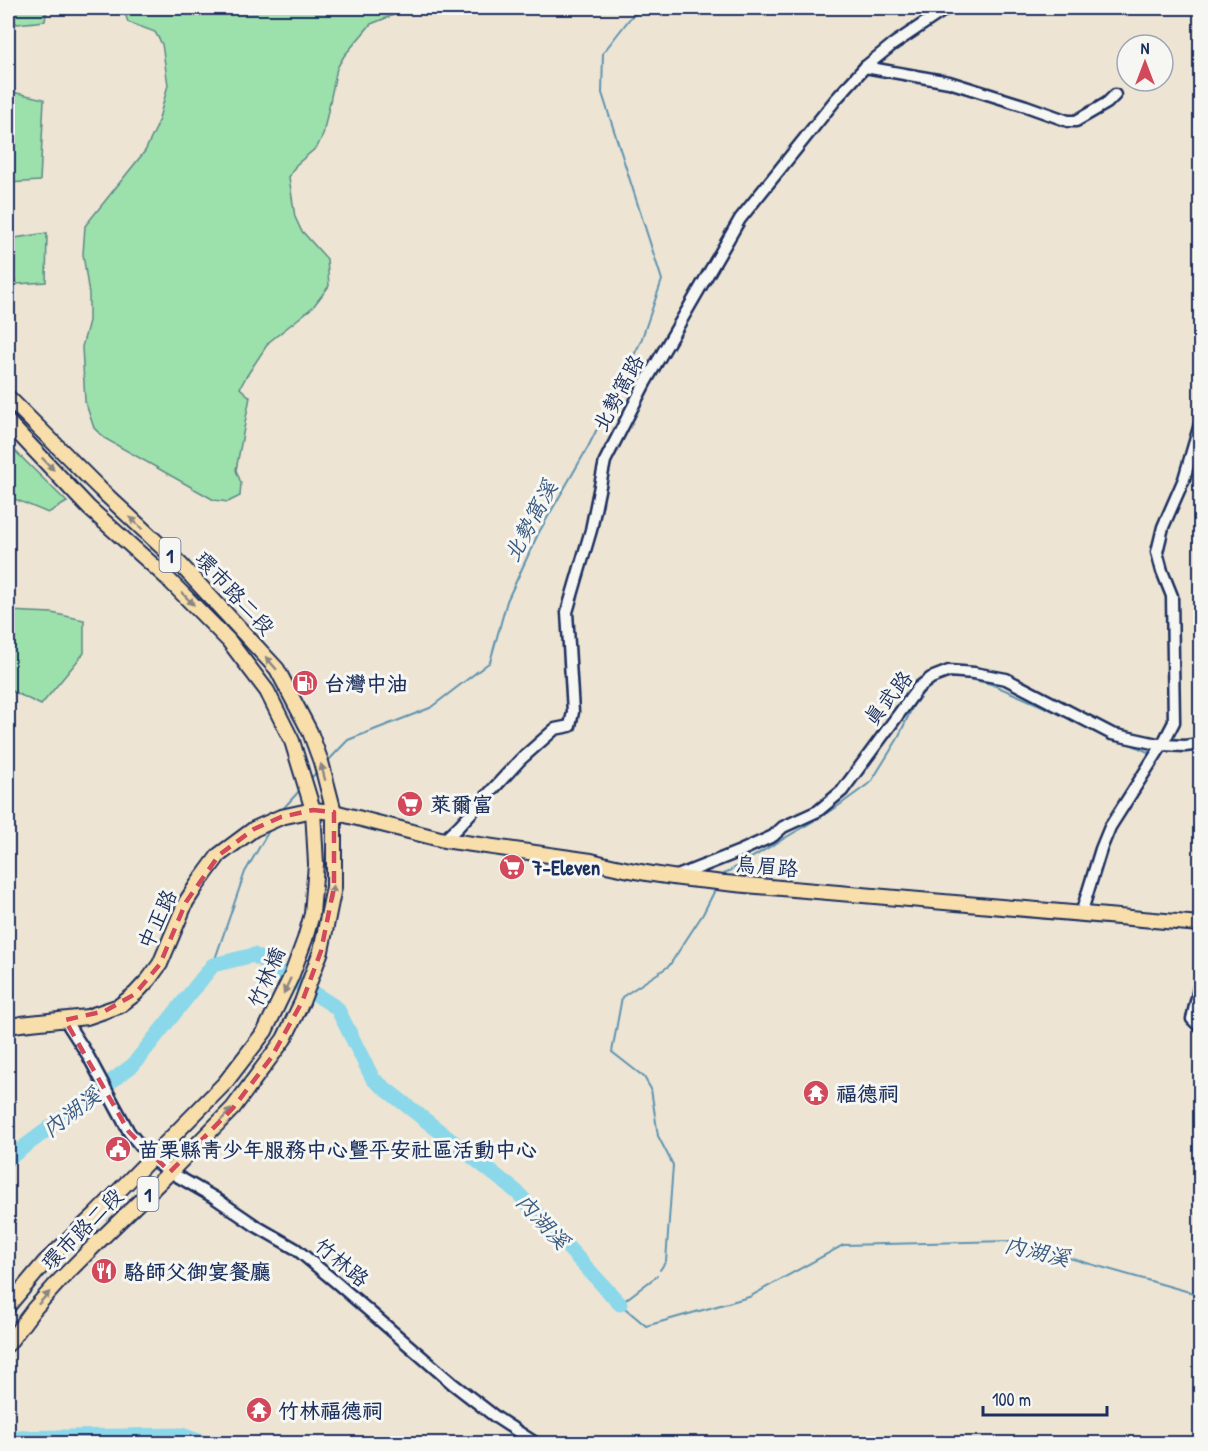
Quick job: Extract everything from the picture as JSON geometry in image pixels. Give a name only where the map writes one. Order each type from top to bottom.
[{"type":"main road","name":"環市路二段","points":[[8,397],[180,564],[277,669],[310,732],[321,762],[334,812]]},
{"type":"main road","name":"環市路二段","points":[[8,422],[89,508],[165,576],[229,641],[267,691],[292,741],[313,810]]},
{"type":"main road","name":"中正路","points":[[8,1029],[21,1024],[87,1017],[119,1006],[135,994],[160,964],[186,902],[219,855],[254,829],[281,817],[313,810],[334,812]]},
{"type":"main road","name":"竹林橋","points":[[265,1031],[291,977],[312,914],[315,864],[313,810]]},
{"type":"main road","name":"烏眉路","points":[[334,812],[444,840],[591,861],[675,877],[1200,924]]},
{"type":"main road","name":"竹林橋","points":[[284,1039],[302,1002],[321,951],[334,887],[334,812]]},
{"type":"main road","name":"環市路二段","points":[[8,1306],[45,1262],[96,1214],[225,1083],[265,1031]]},
{"type":"main road","name":"環市路二段","points":[[8,1344],[34,1309],[60,1280],[233,1108],[284,1039]]},
{"type":"street","name":"北勢窩路","points":[[444,840],[520,760],[555,729],[570,726],[573,712],[567,612],[591,530],[605,460],[645,383],[740,219],[837,98],[865,67],[892,45],[947,8]]},
{"type":"street","points":[[865,67],[949,82],[1068,121],[1076,121],[1107,103],[1115,94]]},
{"type":"street","points":[[1081,914],[1110,827],[1174,722],[1172,596],[1157,552],[1163,526],[1184,479],[1200,424]]},
{"type":"street","name":"真武路","points":[[675,877],[773,836],[783,827],[818,811],[842,791],[918,688],[930,678],[949,671],[974,672],[1006,679],[1112,734],[1162,745],[1200,744]]},
{"type":"street","points":[[1200,984],[1192,1019],[1200,1027]]},
{"type":"street","name":"竹林路","points":[[65,1020],[87,1053],[120,1118],[151,1159],[296,1249],[453,1384],[497,1418],[537,1443]]},
{"type":"highlighted area","points":[[313,810],[334,812],[334,887],[321,951],[302,1002],[271,1058],[233,1108],[170,1172],[129,1132],[65,1020],[105,1011],[135,994],[160,964],[186,902],[219,855],[254,829],[281,817]]},
{"type":"green space","points":[[8,8],[47,8],[45,21],[17,24],[8,15]]},
{"type":"green space","points":[[123,8],[394,8],[396,14],[371,24],[344,56],[337,68],[323,135],[317,147],[296,165],[289,177],[295,217],[301,230],[327,259],[329,286],[313,307],[269,342],[240,388],[250,397],[236,470],[241,483],[240,496],[228,502],[214,500],[104,438],[94,428],[85,401],[82,347],[89,321],[89,294],[83,254],[85,226],[145,151],[157,126],[168,85],[162,44],[155,32],[128,22]]},
{"type":"green space","points":[[8,91],[44,99],[40,181],[8,183]]},
{"type":"green space","points":[[47,233],[46,282],[17,284],[8,269],[8,244],[15,238]]},
{"type":"green space","points":[[8,444],[67,502],[48,513],[12,498],[8,493]]},
{"type":"green space","points":[[8,611],[52,613],[84,620],[84,653],[41,705],[8,689]]},
{"type":"waterway","name":"北勢窩溪","points":[[326,763],[348,740],[430,708],[490,662],[507,601],[538,534],[588,447],[641,341],[662,280],[602,93],[603,53],[631,17],[646,8]]},
{"type":"waterway","points":[[938,680],[961,677],[991,684],[1065,716]]},
{"type":"waterway","points":[[721,879],[724,874],[834,809],[871,782],[897,740],[913,706],[928,686]]},
{"type":"waterway","points":[[1126,742],[1148,752]]},
{"type":"waterway","name":"北勢窩溪","points":[[309,780],[318,771]]},
{"type":"waterway","name":"北勢窩溪","points":[[281,811],[301,789]]},
{"type":"waterway","name":"北勢窩溪","points":[[213,965],[245,872],[270,829]]},
{"type":"waterway","points":[[660,1270],[666,1261],[673,1165],[658,1136],[651,1089],[644,1077],[612,1052],[622,997],[669,966],[703,914],[717,886]]},
{"type":"waterway","name":"內湖溪","points":[[8,1159],[133,1065],[213,965],[254,955],[337,1008],[373,1079],[517,1192],[620,1304]]},
{"type":"waterway","name":"內湖溪","points":[[657,1276],[620,1304],[646,1326],[749,1297],[843,1245],[1009,1241],[1200,1295]]},
{"type":"waterway","points":[[8,1438],[182,1435],[207,1444]]},
{"type":"place","name":"台灣中油","points":[[305,683]]},
{"type":"place","name":"萊爾富","points":[[410,804]]},
{"type":"place","name":"7-Eleven","points":[[512,867]]},
{"type":"place","name":"福德祠","points":[[816,1093]]},
{"type":"place","name":"苗栗縣青少年服務中心暨平安社區活動中心","points":[[118,1149]]},
{"type":"place","name":"駱師父御宴餐廳","points":[[104,1271]]},
{"type":"place","name":"竹林福德祠","points":[[259,1410]]}]
